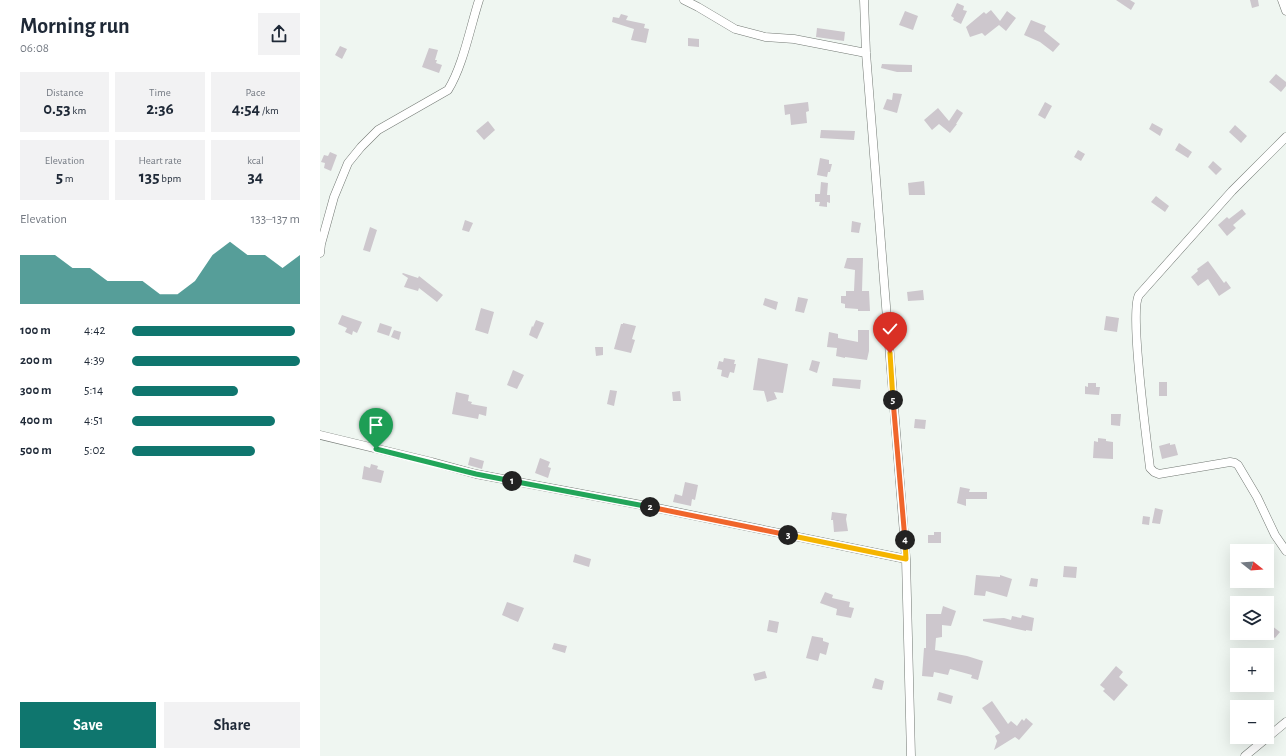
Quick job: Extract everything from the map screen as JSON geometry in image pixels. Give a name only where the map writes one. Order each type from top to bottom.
[{"type":"street","points":[[320,254],[321,244],[334,197],[348,163],[378,130],[448,90],[460,64],[479,0]]},
{"type":"street","points":[[684,0],[735,29],[765,37],[794,39],[866,53]]},
{"type":"street","points":[[864,0],[866,53],[906,559],[911,756]]},
{"type":"street","points":[[1282,0],[1286,11]]},
{"type":"street","points":[[1286,137],[1232,191],[1139,295],[1136,301],[1136,326],[1150,468],[1159,474],[1230,462],[1235,463],[1238,465],[1257,497],[1275,535],[1286,551]]},
{"type":"street","points":[[320,435],[476,474],[660,508],[906,559]]},
{"type":"street","points":[[1245,756],[1286,722]]},
{"type":"building","points":[[1116,0],[1130,0],[1135,3],[1131,10]]},
{"type":"building","points":[[1250,0],[1258,0],[1259,6],[1252,8]]},
{"type":"building","points":[[957,3],[964,6],[963,10],[967,11],[961,24],[953,20],[954,18],[951,16]]},
{"type":"building","points":[[991,10],[1000,21],[1007,11],[1016,18],[1006,31],[999,25],[985,36],[982,33],[970,37],[966,27],[984,12],[986,14]]},
{"type":"building","points":[[905,11],[918,16],[913,30],[899,25]]},
{"type":"building","points":[[621,14],[628,16],[626,20],[645,24],[644,28],[649,29],[646,43],[631,40],[634,29],[612,22],[613,17],[619,18]]},
{"type":"building","points":[[1031,20],[1046,26],[1044,31],[1060,44],[1053,52],[1040,42],[1024,35]]},
{"type":"building","points":[[817,28],[845,32],[844,41],[816,37]]},
{"type":"building","points":[[688,38],[699,39],[699,47],[688,46]]},
{"type":"building","points":[[340,46],[347,49],[342,59],[335,55]]},
{"type":"building","points":[[429,48],[438,50],[435,60],[437,60],[436,63],[442,65],[439,73],[422,67]]},
{"type":"building","points":[[882,64],[912,65],[912,72],[897,72],[881,68]]},
{"type":"building","points":[[1276,74],[1286,82],[1286,86],[1281,92],[1269,82]]},
{"type":"building","points":[[893,93],[902,94],[897,113],[883,109],[887,99],[892,100]]},
{"type":"building","points":[[808,102],[809,111],[806,112],[807,123],[791,125],[790,114],[785,115],[784,105]]},
{"type":"building","points":[[1045,102],[1052,106],[1045,119],[1038,115]]},
{"type":"building","points":[[938,108],[949,121],[957,109],[963,113],[950,133],[939,124],[932,130],[924,120]]},
{"type":"building","points":[[488,121],[495,130],[484,140],[476,131]]},
{"type":"building","points":[[1152,123],[1163,129],[1160,136],[1149,129]]},
{"type":"building","points":[[1235,125],[1247,136],[1241,143],[1229,132]]},
{"type":"building","points":[[821,130],[855,131],[854,140],[820,138]]},
{"type":"building","points":[[1179,143],[1192,152],[1188,158],[1175,150]]},
{"type":"building","points":[[1078,150],[1085,154],[1081,161],[1074,157]]},
{"type":"building","points":[[330,152],[337,155],[331,171],[324,168],[325,163],[321,162],[324,155],[328,156]]},
{"type":"building","points":[[820,158],[829,160],[829,164],[832,164],[827,177],[817,175]]},
{"type":"building","points":[[1213,161],[1222,169],[1216,175],[1208,167]]},
{"type":"building","points":[[924,181],[925,195],[909,195],[908,183]]},
{"type":"building","points":[[821,182],[828,183],[827,195],[830,195],[830,203],[827,202],[827,207],[819,206],[820,202],[815,202],[815,194],[820,194]]},
{"type":"building","points":[[1156,196],[1169,206],[1165,212],[1151,202]]},
{"type":"building","points":[[1242,209],[1246,214],[1233,225],[1236,228],[1227,236],[1218,225],[1227,217],[1229,219]]},
{"type":"building","points":[[465,220],[473,223],[469,232],[462,230]]},
{"type":"building","points":[[852,221],[861,223],[859,233],[851,232]]},
{"type":"building","points":[[370,227],[377,230],[370,252],[363,250]]},
{"type":"building","points":[[847,258],[863,258],[862,291],[869,291],[870,311],[858,311],[858,309],[845,308],[845,304],[841,303],[841,296],[846,296],[846,291],[854,291],[855,270],[844,268]]},
{"type":"building","points":[[1208,261],[1224,283],[1226,281],[1231,288],[1219,296],[1208,279],[1198,286],[1191,277],[1198,271],[1197,269]]},
{"type":"building","points":[[403,273],[418,278],[419,276],[443,295],[437,302],[419,288],[418,291],[404,287],[408,278],[402,274]]},
{"type":"building","points":[[923,290],[924,300],[908,301],[907,292]]},
{"type":"building","points":[[798,297],[808,299],[804,313],[795,311]]},
{"type":"building","points":[[765,298],[778,302],[776,310],[763,305]]},
{"type":"building","points":[[481,308],[494,312],[488,334],[475,330]]},
{"type":"building","points":[[342,315],[362,322],[357,333],[353,331],[352,335],[345,332],[347,328],[338,324]]},
{"type":"building","points":[[1106,316],[1119,318],[1117,332],[1104,330]]},
{"type":"building","points":[[536,320],[544,323],[537,339],[529,335]]},
{"type":"building","points":[[380,323],[392,327],[389,336],[377,332]]},
{"type":"building","points":[[623,323],[636,326],[632,339],[635,340],[631,353],[614,349],[621,324]]},
{"type":"building","points":[[394,330],[401,332],[399,340],[391,337]]},
{"type":"building","points":[[858,330],[869,330],[869,351],[867,360],[836,356],[837,348],[827,347],[829,332],[838,334],[838,338],[858,342]]},
{"type":"building","points":[[595,347],[603,347],[603,355],[596,356]]},
{"type":"building","points":[[724,358],[735,360],[734,364],[736,364],[734,373],[730,372],[728,378],[721,376],[722,370],[717,369],[719,361],[723,362]]},
{"type":"building","points":[[758,358],[788,364],[783,393],[774,392],[777,399],[767,402],[764,391],[753,390]]},
{"type":"building","points":[[812,360],[820,362],[817,373],[809,370]]},
{"type":"building","points":[[513,370],[524,375],[517,389],[507,385]]},
{"type":"building","points":[[833,378],[861,380],[860,389],[832,386]]},
{"type":"building","points":[[1159,382],[1167,382],[1167,396],[1159,396]]},
{"type":"building","points":[[1088,383],[1096,383],[1096,387],[1100,387],[1099,395],[1085,394],[1085,386],[1088,387]]},
{"type":"building","points":[[610,390],[617,391],[614,406],[607,404]]},
{"type":"building","points":[[680,391],[681,401],[673,401],[672,392]]},
{"type":"building","points":[[456,392],[469,395],[468,401],[472,402],[471,404],[487,407],[486,416],[479,414],[478,419],[452,414]]},
{"type":"building","points":[[1111,414],[1121,414],[1120,426],[1111,425]]},
{"type":"building","points":[[915,419],[926,420],[925,429],[914,428]]},
{"type":"building","points":[[1098,438],[1113,442],[1113,459],[1093,458],[1094,441],[1098,442]]},
{"type":"building","points":[[1170,443],[1170,445],[1175,444],[1178,455],[1162,459],[1159,446]]},
{"type":"building","points":[[470,457],[484,461],[482,469],[468,465]]},
{"type":"building","points":[[540,458],[550,462],[548,467],[551,468],[548,478],[535,473]]},
{"type":"building","points":[[371,464],[378,466],[377,469],[384,471],[381,483],[362,479],[364,466],[370,468]]},
{"type":"building","points":[[685,482],[698,485],[695,500],[692,499],[691,506],[673,502],[675,494],[682,496]]},
{"type":"building","points":[[960,487],[970,489],[969,492],[987,492],[987,499],[966,499],[966,506],[957,503]]},
{"type":"building","points":[[1155,508],[1163,510],[1160,524],[1152,523]]},
{"type":"building","points":[[832,512],[847,514],[846,519],[848,531],[834,532],[833,520],[831,520]]},
{"type":"building","points":[[1143,516],[1150,517],[1149,525],[1142,524]]},
{"type":"building","points":[[934,532],[941,532],[941,543],[928,543],[928,535],[934,535]]},
{"type":"building","points":[[575,554],[591,559],[589,567],[573,562]]},
{"type":"building","points":[[1064,566],[1077,567],[1076,578],[1063,577]]},
{"type":"building","points":[[976,575],[1000,577],[1000,575],[1012,579],[1007,597],[986,591],[985,596],[974,595]]},
{"type":"building","points":[[1031,578],[1038,579],[1037,587],[1029,586]]},
{"type":"building","points":[[825,592],[833,595],[832,598],[850,602],[849,607],[854,608],[851,618],[836,615],[837,609],[820,603]]},
{"type":"building","points":[[507,602],[524,608],[518,622],[502,615]]},
{"type":"building","points":[[943,606],[956,611],[951,626],[942,625],[942,637],[936,638],[935,650],[967,656],[983,661],[978,680],[971,678],[972,675],[950,669],[948,675],[934,672],[933,677],[922,676],[924,648],[926,648],[926,614],[941,614]]},
{"type":"building","points":[[1022,615],[1034,618],[1032,631],[983,621],[983,619],[1004,618],[1011,620],[1012,616],[1021,618]]},
{"type":"building","points":[[769,620],[779,622],[777,633],[767,631]]},
{"type":"building","points":[[1274,628],[1280,632],[1275,638],[1274,637]]},
{"type":"building","points":[[812,636],[823,638],[823,641],[829,643],[826,655],[820,653],[818,661],[806,658]]},
{"type":"building","points":[[554,643],[567,646],[565,653],[552,649]]},
{"type":"building","points":[[1116,666],[1123,672],[1119,677],[1128,685],[1114,701],[1103,691],[1105,689],[1100,685]]},
{"type":"building","points":[[765,671],[767,678],[755,681],[753,674]]},
{"type":"building","points":[[875,678],[884,681],[882,690],[872,688]]},
{"type":"building","points":[[939,692],[953,696],[951,704],[937,700]]},
{"type":"building","points":[[992,701],[1008,724],[1011,721],[1017,726],[1022,719],[1024,721],[1026,718],[1033,724],[1019,740],[1015,737],[994,750],[997,741],[995,736],[1000,733],[982,708]]},
{"type":"route","points":[[376,449],[476,474],[652,507],[906,559],[890,353]]}]
